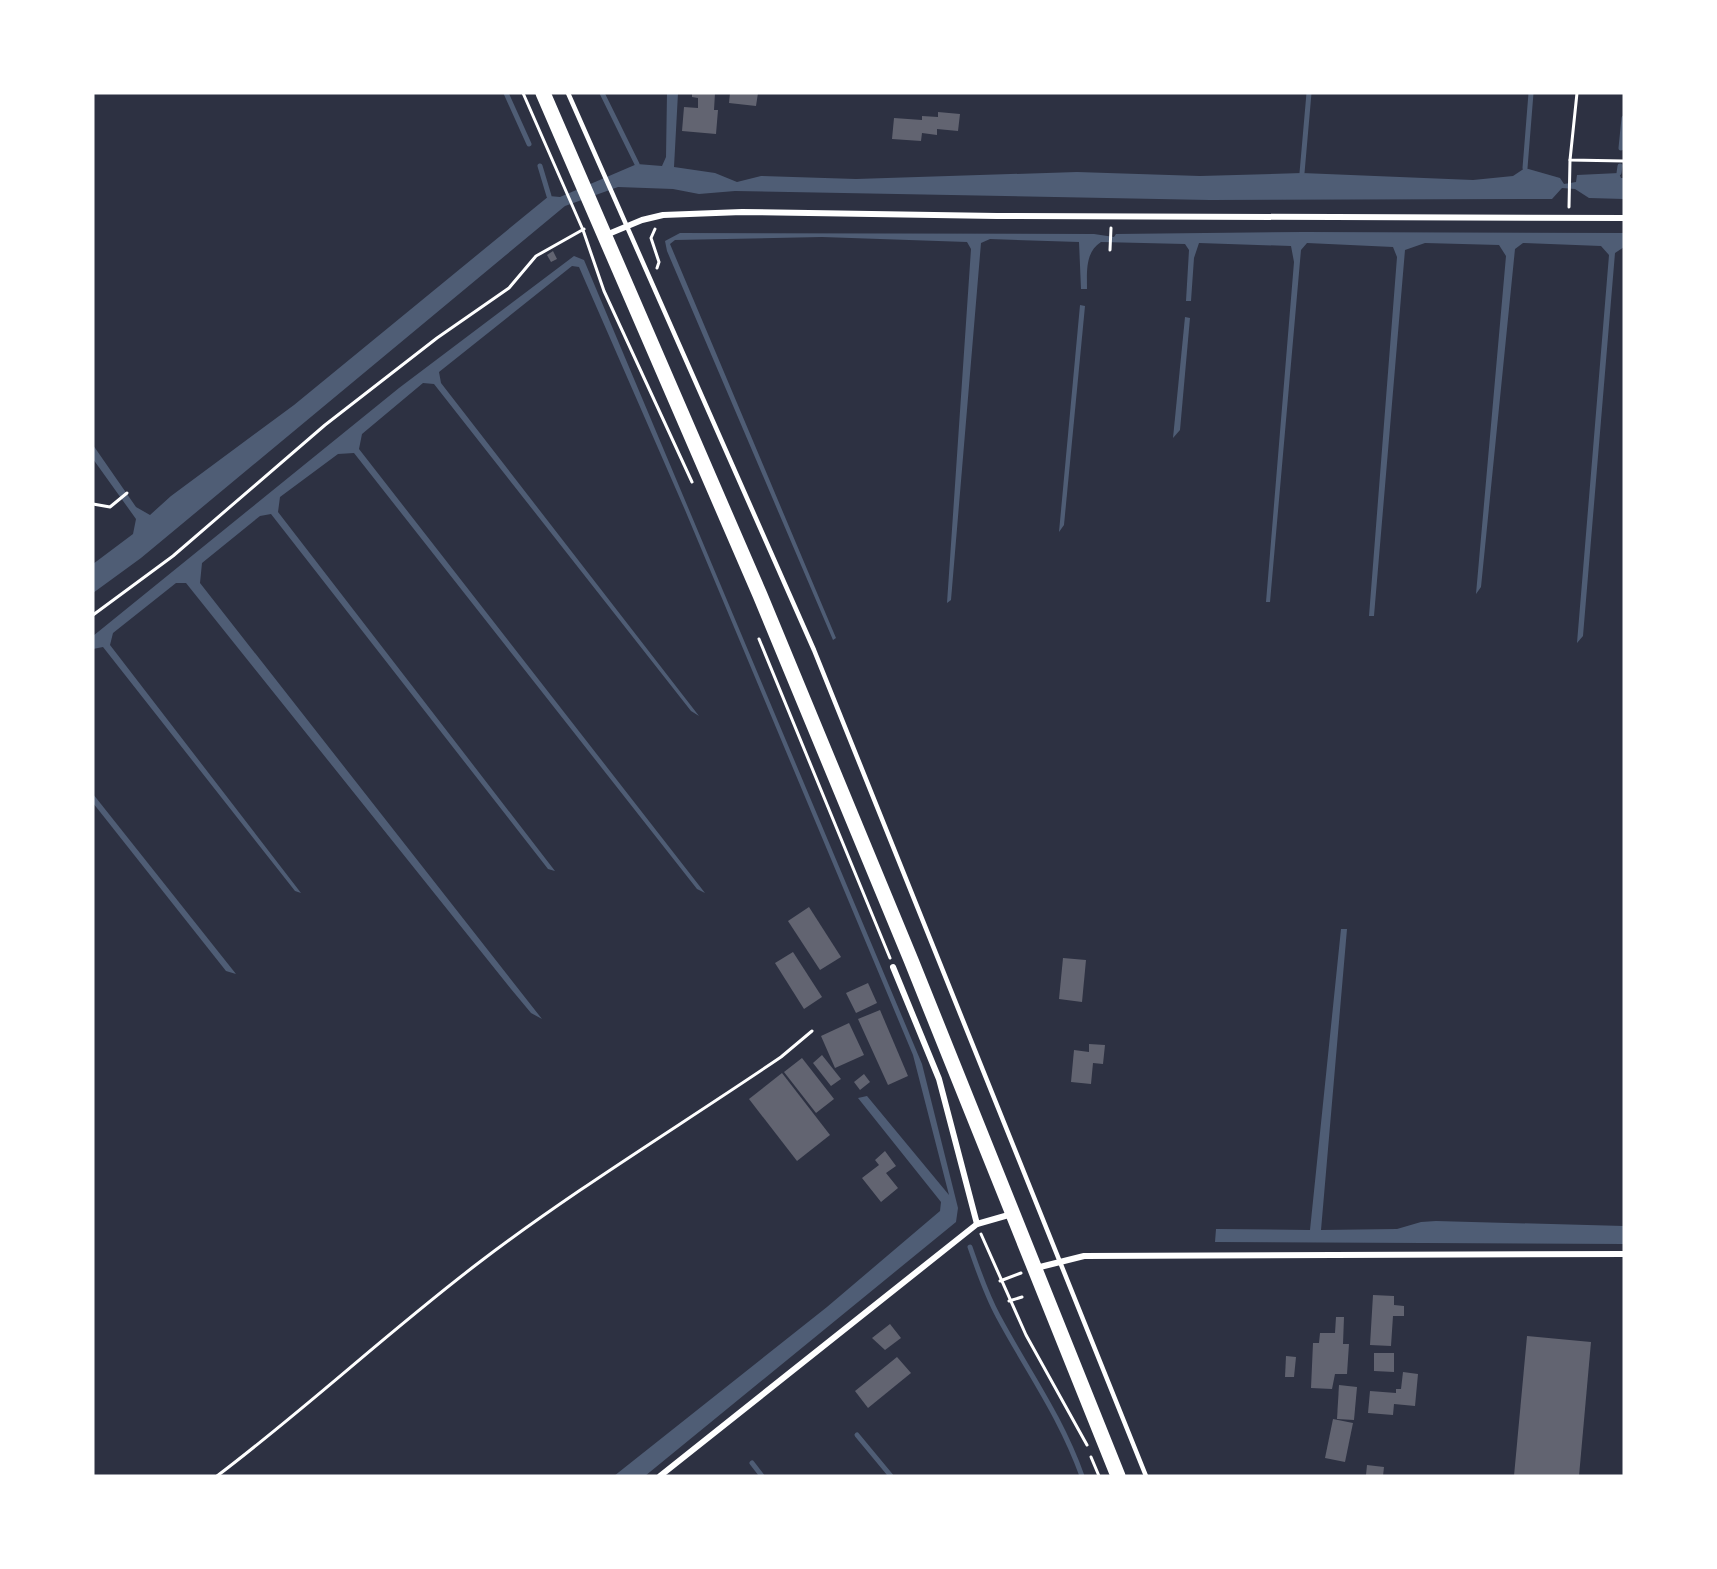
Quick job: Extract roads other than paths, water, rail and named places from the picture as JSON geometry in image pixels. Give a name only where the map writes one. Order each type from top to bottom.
[{"type":"main road","points":[[543,93],[770,617],[1119,1476]]},
{"type":"street","points":[[605,235],[663,215],[742,212],[1008,217],[1624,218]]},
{"type":"street","points":[[894,967],[939,1079],[977,1224]]},
{"type":"street","points":[[660,1476],[977,1224],[1013,1214]]},
{"type":"street","points":[[1035,1268],[1060,1260],[1096,1256],[1624,1254]]},
{"type":"lane","points":[[568,93],[814,650],[1146,1476]]},
{"type":"water","points":[[667,93],[678,93],[674,167],[715,173],[737,182],[761,176],[856,179],[1077,172],[1200,176],[1302,173],[1473,180],[1513,176],[1525,168],[1560,178],[1564,184],[1576,182],[1577,175],[1619,173],[1621,178],[1624,178],[1624,199],[1589,198],[1575,189],[1562,188],[1552,199],[1210,200],[735,191],[699,194],[673,189],[618,187],[565,206],[141,558],[93,593],[93,564],[133,534],[136,519],[93,459],[93,445],[136,507],[150,515],[171,496],[294,405],[549,196],[560,197],[637,164],[662,166],[666,157]]},
{"type":"water","points":[[680,233],[1094,234],[1114,237],[1116,234],[1624,233],[1624,247],[1615,253],[1583,636],[1577,643],[1609,255],[1601,246],[1523,243],[1515,249],[1481,587],[1476,594],[1506,256],[1499,245],[1425,243],[1405,250],[1374,616],[1369,616],[1397,257],[1393,247],[1307,243],[1301,250],[1270,602],[1266,602],[1294,262],[1291,246],[1199,243],[1194,258],[1191,301],[1186,301],[1189,250],[1185,244],[1101,242],[1092,251],[1090,257],[1087,269],[1087,289],[1081,289],[1079,242],[990,239],[981,243],[951,600],[947,603],[971,249],[967,242],[822,237],[675,240],[670,244],[836,638],[833,640],[667,251],[665,241]]},
{"type":"water","points":[[574,256],[584,260],[922,1064],[958,1208],[956,1222],[645,1476],[614,1476],[827,1307],[940,1211],[941,1202],[858,1098],[867,1096],[949,1195],[913,1055],[685,510],[579,267],[572,266],[439,372],[441,383],[699,716],[691,711],[434,384],[423,383],[362,434],[359,449],[705,893],[697,889],[354,453],[338,454],[280,497],[278,512],[555,871],[548,869],[271,514],[260,516],[202,563],[200,583],[542,1019],[531,1013],[511,989],[186,583],[176,583],[113,633],[110,645],[301,893],[295,891],[103,647],[93,649],[93,636],[399,388]]},
{"type":"water","points":[[1080,305],[1085,306],[1064,525],[1059,532]]},
{"type":"water","points":[[1185,317],[1190,318],[1180,430],[1173,438]]},
{"type":"water","points":[[93,794],[236,974],[226,971],[93,803]]},
{"type":"water","points":[[1341,929],[1347,929],[1321,1230],[1397,1229],[1421,1222],[1436,1221],[1624,1226],[1624,1244],[1215,1242],[1216,1229],[1310,1230]]},
{"type":"waterway","points":[[506,93],[529,144]]},
{"type":"waterway","points":[[602,93],[637,164]]},
{"type":"waterway","points":[[1302,173],[1309,93]]},
{"type":"waterway","points":[[1525,168],[1531,93]]},
{"type":"waterway","points":[[1621,148],[1624,118]]},
{"type":"waterway","points":[[540,166],[549,196]]},
{"type":"waterway","points":[[1619,173],[1620,166]]},
{"type":"waterway","points":[[970,1247],[994,1308],[1054,1413],[1082,1476]]},
{"type":"waterway","points":[[857,1435],[891,1476]]},
{"type":"waterway","points":[[752,1463],[762,1476]]}]
